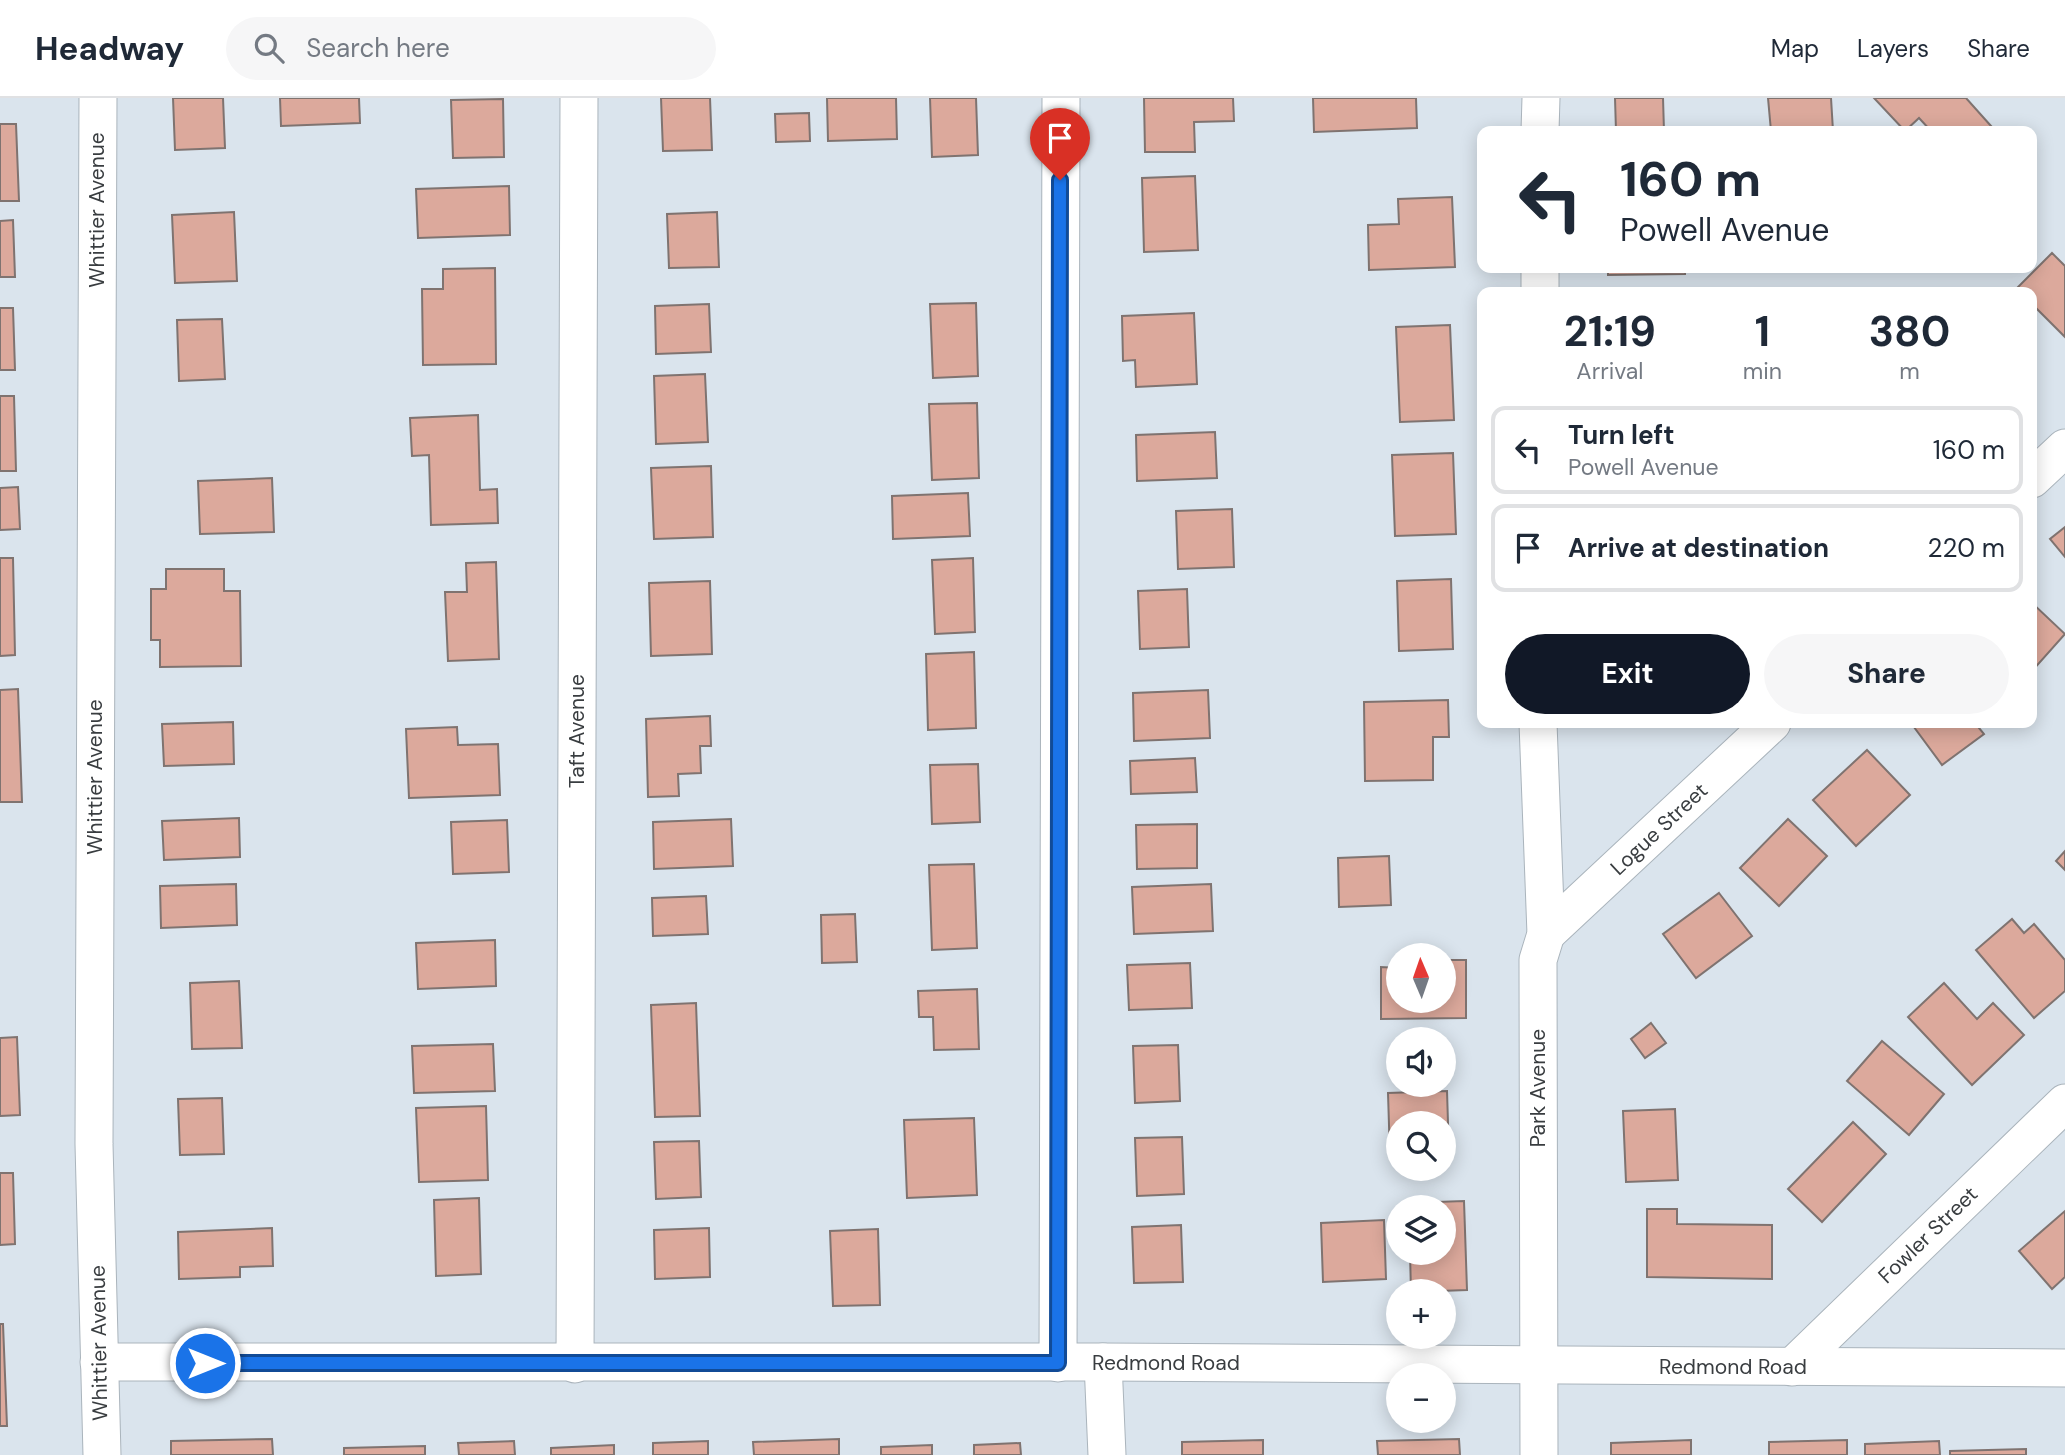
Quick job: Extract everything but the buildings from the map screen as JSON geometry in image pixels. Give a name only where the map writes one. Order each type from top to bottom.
[{"type":"street","name":"Whittier Avenue","points":[[98,98],[94,1144],[102,1455]]},
{"type":"street","name":"Taft Avenue","points":[[575,1364],[579,98]]},
{"type":"street","points":[[1058,1363],[1060,98]]},
{"type":"street","points":[[1541,98],[1541,126]]},
{"type":"street","points":[[2037,475],[2065,448]]},
{"type":"street","name":"Park Avenue","points":[[1538,728],[1546,934],[1538,960],[1539,1455]]},
{"type":"street","name":"Logue Street","points":[[1546,934],[1767,728]]},
{"type":"street","name":"Fowler Street","points":[[1792,1367],[2065,1103]]},
{"type":"street","name":"Redmond Road","points":[[99,1362],[1104,1362],[2065,1368]]},
{"type":"street","points":[[1104,1362],[1107,1455]]},
{"type":"route","points":[[205,1363],[1058,1363],[1060,1282],[1056,1141],[1060,180]]}]
